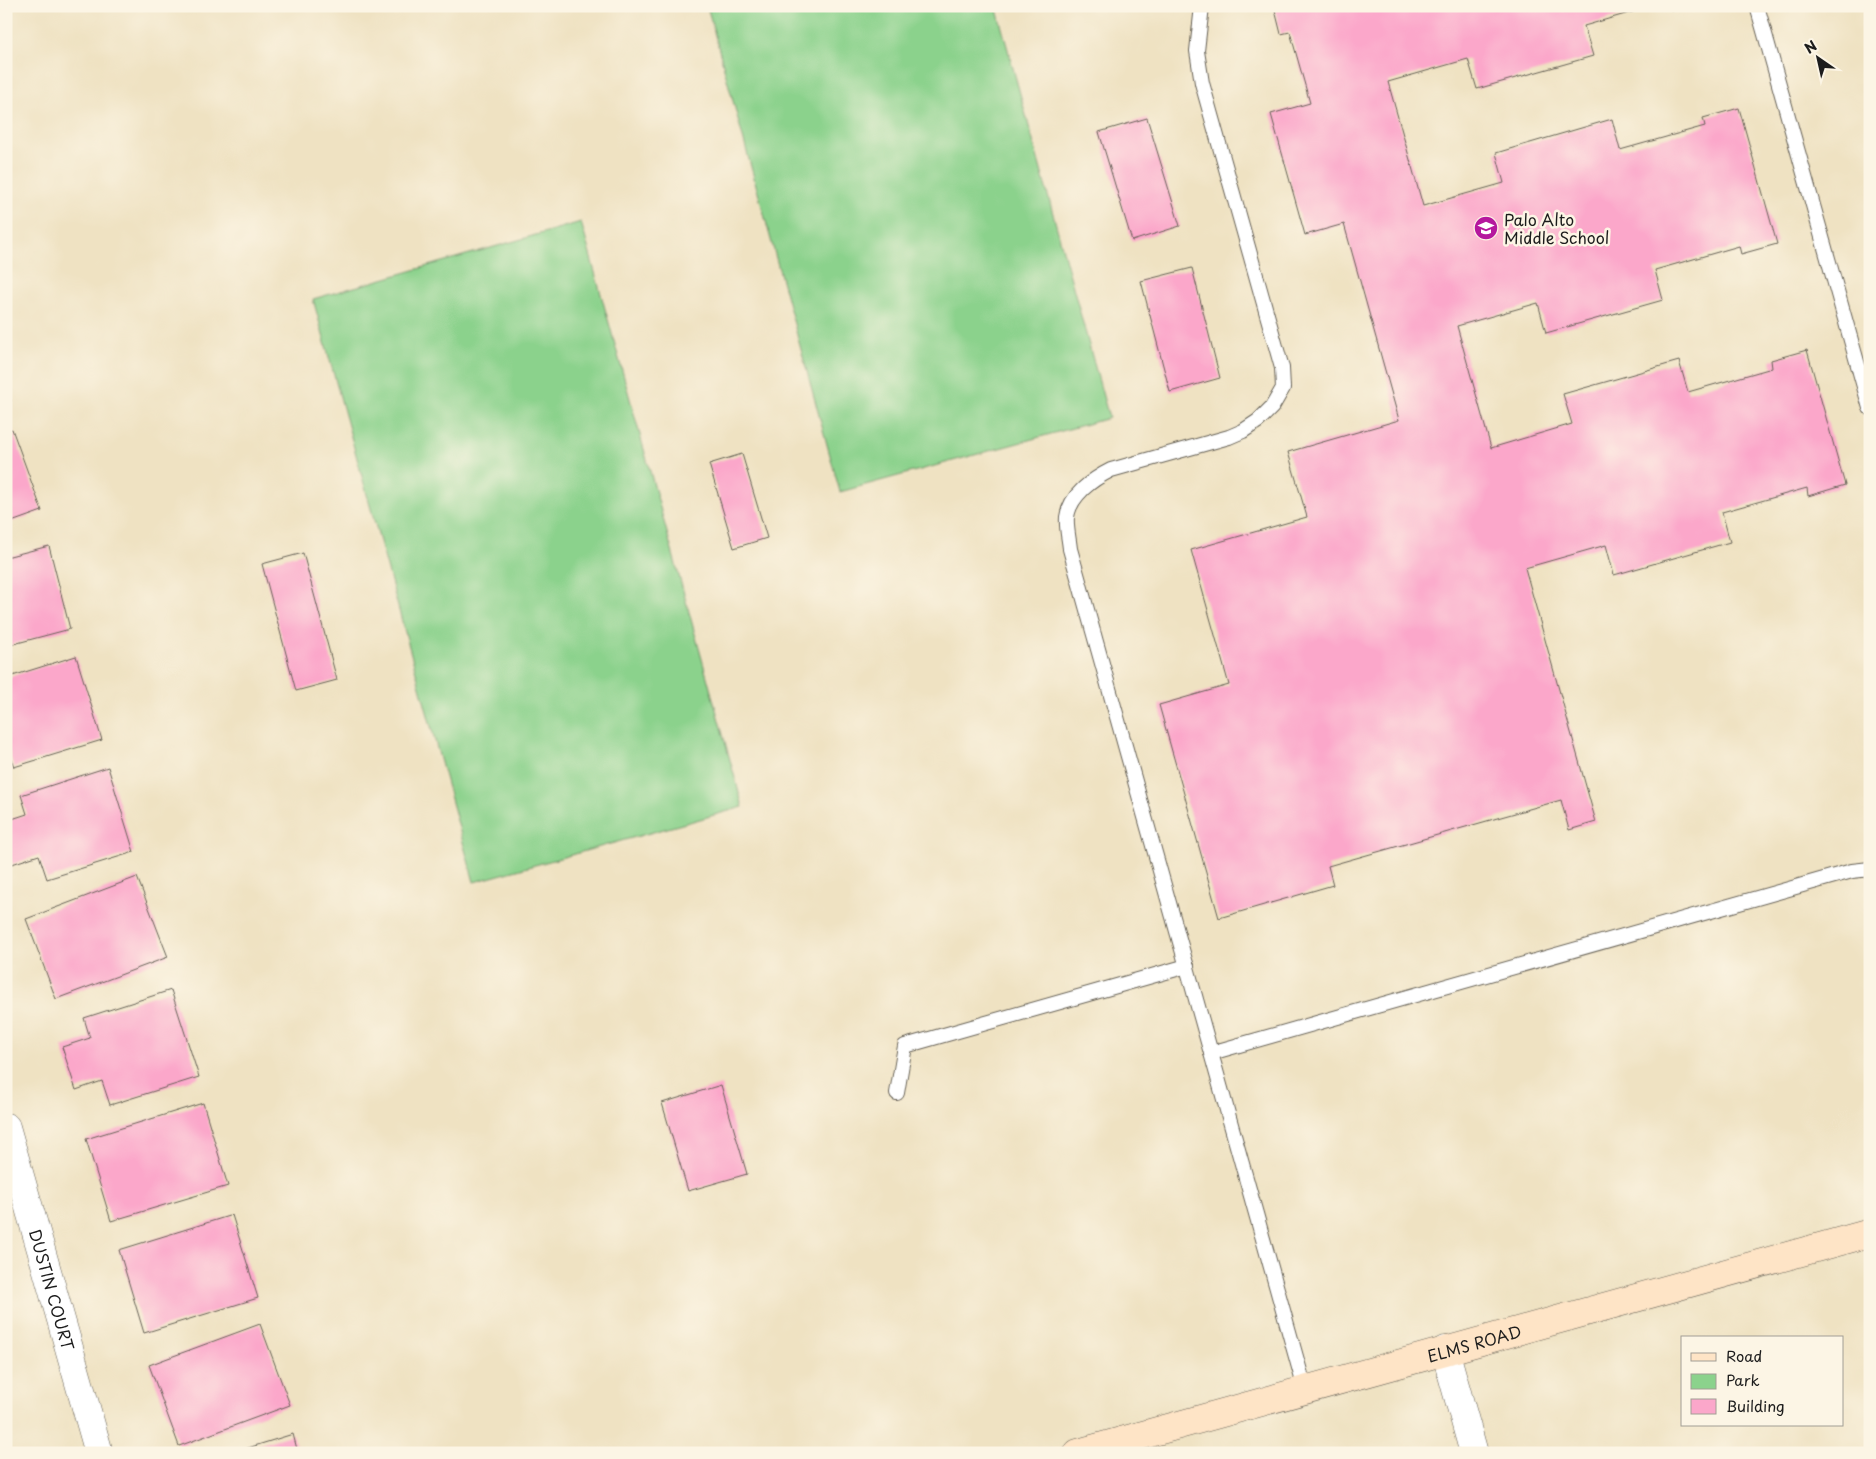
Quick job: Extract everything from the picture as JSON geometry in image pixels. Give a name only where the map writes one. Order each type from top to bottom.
[{"type":"main road","name":"ELMS ROAD","points":[[1078,1453],[1870,1233]]},
{"type":"street","name":"DUSTIN COURT","points":[[6,1127],[99,1453]]},
{"type":"street","points":[[1445,1350],[1474,1453]]},
{"type":"lane","points":[[1202,6],[1197,51],[1202,83],[1282,368],[1283,388],[1272,407],[1258,421],[1243,431],[1229,437],[1111,470],[1096,477],[1074,501],[1068,515],[1067,529],[1070,549],[1305,1389]]},
{"type":"lane","points":[[1757,6],[1870,408]]},
{"type":"lane","points":[[1211,1053],[1852,871],[1870,869]]},
{"type":"lane","points":[[897,1093],[905,1046],[1187,966]]},
{"type":"green space","points":[[707,6],[996,6],[1109,418],[840,492]]},
{"type":"green space","points":[[581,222],[743,807],[474,882],[313,299]]},
{"type":"building","points":[[1274,6],[1653,6],[1584,26],[1593,56],[1477,89],[1468,59],[1388,82],[1423,206],[1504,183],[1496,153],[1612,119],[1620,150],[1705,126],[1703,118],[1739,108],[1777,244],[1741,254],[1739,246],[1655,270],[1663,300],[1546,333],[1538,303],[1457,326],[1491,448],[1572,424],[1563,394],[1679,361],[1688,392],[1772,368],[1771,360],[1807,350],[1845,485],[1808,496],[1807,488],[1722,512],[1730,542],[1614,575],[1606,545],[1525,568],[1596,822],[1569,830],[1561,800],[1328,866],[1333,885],[1219,918],[1159,705],[1229,685],[1191,550],[1307,517],[1288,452],[1399,420],[1344,224],[1305,235],[1271,114],[1310,103],[1290,32],[1281,34]]},
{"type":"building","points":[[1670,6],[1682,6],[1682,7],[1671,10]]},
{"type":"building","points":[[1147,118],[1180,226],[1132,241],[1099,132]]},
{"type":"building","points":[[1192,268],[1220,378],[1170,392],[1141,281]]},
{"type":"building","points":[[6,389],[11,401],[6,403]]},
{"type":"building","points":[[12,429],[42,511],[6,524],[6,431]]},
{"type":"building","points":[[742,454],[767,538],[734,548],[709,464]]},
{"type":"building","points":[[49,546],[70,629],[6,646],[6,557]]},
{"type":"building","points":[[303,553],[337,680],[296,691],[262,564]]},
{"type":"building","points":[[76,656],[102,740],[14,767],[6,744],[6,678]]},
{"type":"building","points":[[108,767],[134,852],[47,879],[39,855],[12,864],[6,845],[6,821],[27,814],[21,795]]},
{"type":"building","points":[[137,877],[168,957],[56,999],[26,919]]},
{"type":"building","points":[[171,990],[199,1077],[110,1105],[102,1081],[76,1090],[62,1047],[90,1038],[84,1018]]},
{"type":"building","points":[[721,1085],[747,1174],[688,1191],[662,1103]]},
{"type":"building","points":[[203,1103],[228,1186],[111,1221],[86,1139]]},
{"type":"building","points":[[232,1215],[258,1298],[144,1333],[119,1250]]},
{"type":"building","points":[[260,1324],[290,1405],[179,1446],[149,1365]]},
{"type":"building","points":[[293,1434],[298,1453],[235,1453],[235,1452]]},
{"type":"place","name":"Palo Alto Middle School","points":[[1486,228]]}]
